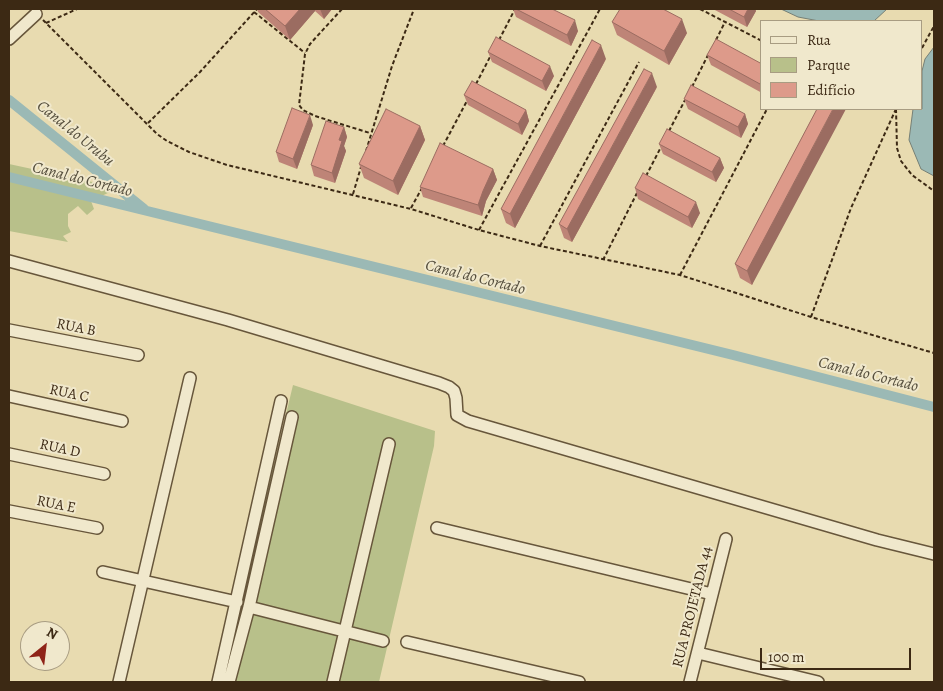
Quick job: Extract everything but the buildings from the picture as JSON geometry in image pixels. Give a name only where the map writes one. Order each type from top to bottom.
[{"type":"street","points":[[9,38],[36,14]]},
{"type":"street","points":[[9,261],[228,320],[448,386],[454,391],[457,415],[468,421],[877,540],[934,554]]},
{"type":"street","name":"RUA B","points":[[9,330],[138,355]]},
{"type":"street","points":[[119,682],[190,378]]},
{"type":"street","name":"RUA C","points":[[9,396],[122,421]]},
{"type":"street","points":[[218,682],[281,401]]},
{"type":"street","points":[[229,682],[292,418]]},
{"type":"street","points":[[333,682],[389,444]]},
{"type":"street","name":"RUA D","points":[[9,454],[104,474]]},
{"type":"street","name":"RUA E","points":[[9,511],[97,528]]},
{"type":"street","points":[[437,528],[712,594]]},
{"type":"street","name":"RUA PROJETADA 44","points":[[690,682],[726,539]]},
{"type":"street","points":[[103,572],[237,602]]},
{"type":"street","points":[[248,607],[383,641]]},
{"type":"street","points":[[407,642],[579,682]]},
{"type":"street","points":[[698,652],[818,682]]},
{"type":"path","points":[[46,23],[77,9]]},
{"type":"path","points":[[148,123],[200,72],[257,9]]},
{"type":"path","points":[[342,9],[310,44],[305,54],[299,105],[303,110],[315,116],[371,134]]},
{"type":"path","points":[[366,151],[392,66],[414,9]]},
{"type":"path","points":[[497,44],[515,9]]},
{"type":"path","points":[[479,230],[600,9]]},
{"type":"path","points":[[700,9],[760,40]]},
{"type":"path","points":[[254,12],[305,54]]},
{"type":"path","points":[[36,14],[157,134],[189,152],[227,165],[354,194],[540,246],[680,275],[811,317],[934,353]]},
{"type":"path","points":[[716,40],[725,22]]},
{"type":"path","points":[[923,46],[934,26]]},
{"type":"path","points":[[666,137],[712,49]]},
{"type":"path","points":[[474,87],[492,52]]},
{"type":"path","points":[[540,246],[639,62]]},
{"type":"path","points":[[442,148],[470,96]]},
{"type":"path","points":[[680,275],[766,110]]},
{"type":"path","points":[[811,317],[851,208],[896,110]]},
{"type":"path","points":[[896,110],[897,148],[901,161],[912,175],[934,191]]},
{"type":"path","points":[[643,181],[662,146]]},
{"type":"path","points":[[354,194],[363,160]]},
{"type":"path","points":[[411,209],[424,183]]},
{"type":"path","points":[[602,260],[639,190]]},
{"type":"green space","points":[[9,164],[97,183],[110,192],[91,201],[94,209],[87,215],[78,206],[68,214],[68,226],[71,232],[63,236],[68,242],[9,231]]},
{"type":"green space","points":[[293,385],[435,431],[434,446],[379,682],[222,682]]},
{"type":"water","points":[[781,9],[887,9],[875,20],[814,20],[798,17]]},
{"type":"water","points":[[934,47],[934,176],[921,169],[909,140],[913,110],[923,110],[923,67],[925,59]]},
{"type":"waterway","name":"Canal do Urubu","points":[[9,100],[144,209]]},
{"type":"waterway","name":"Canal do Cortado","points":[[9,177],[733,355],[934,407]]}]
